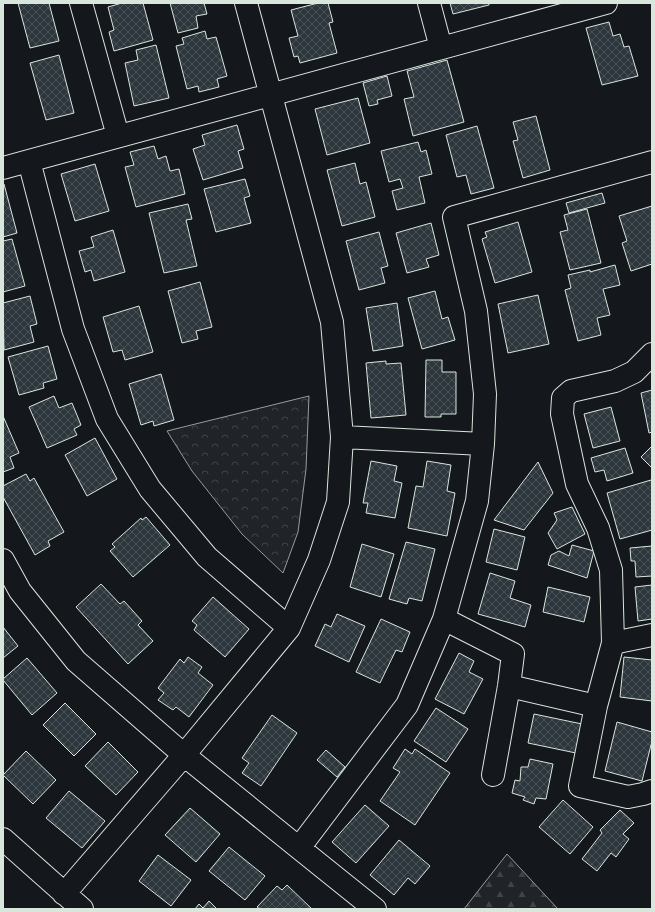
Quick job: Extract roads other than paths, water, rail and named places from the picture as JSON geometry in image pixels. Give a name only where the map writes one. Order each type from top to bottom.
[{"type":"street","points":[[81,3],[118,136]]},
{"type":"street","points":[[64,894],[184,755],[289,628],[319,560],[338,502],[342,437],[332,322],[246,3]]},
{"type":"street","points":[[429,3],[441,48]]},
{"type":"street","points":[[3,168],[603,3]]},
{"type":"street","points":[[29,161],[73,329],[107,419],[150,490],[207,557],[289,628]]},
{"type":"street","points":[[299,848],[407,705],[444,619],[477,501],[483,444],[485,394],[476,311],[454,217],[652,162]]},
{"type":"street","points":[[652,354],[634,372],[615,381],[571,391],[563,398],[562,414],[577,484],[598,528],[611,570],[612,643],[596,706],[580,786],[628,797],[652,791]]},
{"type":"street","points":[[342,437],[483,444]]},
{"type":"street","points":[[3,560],[20,591],[76,661],[184,755],[375,909]]},
{"type":"street","points":[[444,619],[513,654],[509,686],[493,775]]},
{"type":"street","points":[[612,643],[652,635]]},
{"type":"street","points":[[509,686],[596,706]]},
{"type":"street","points":[[3,839],[82,909]]}]
